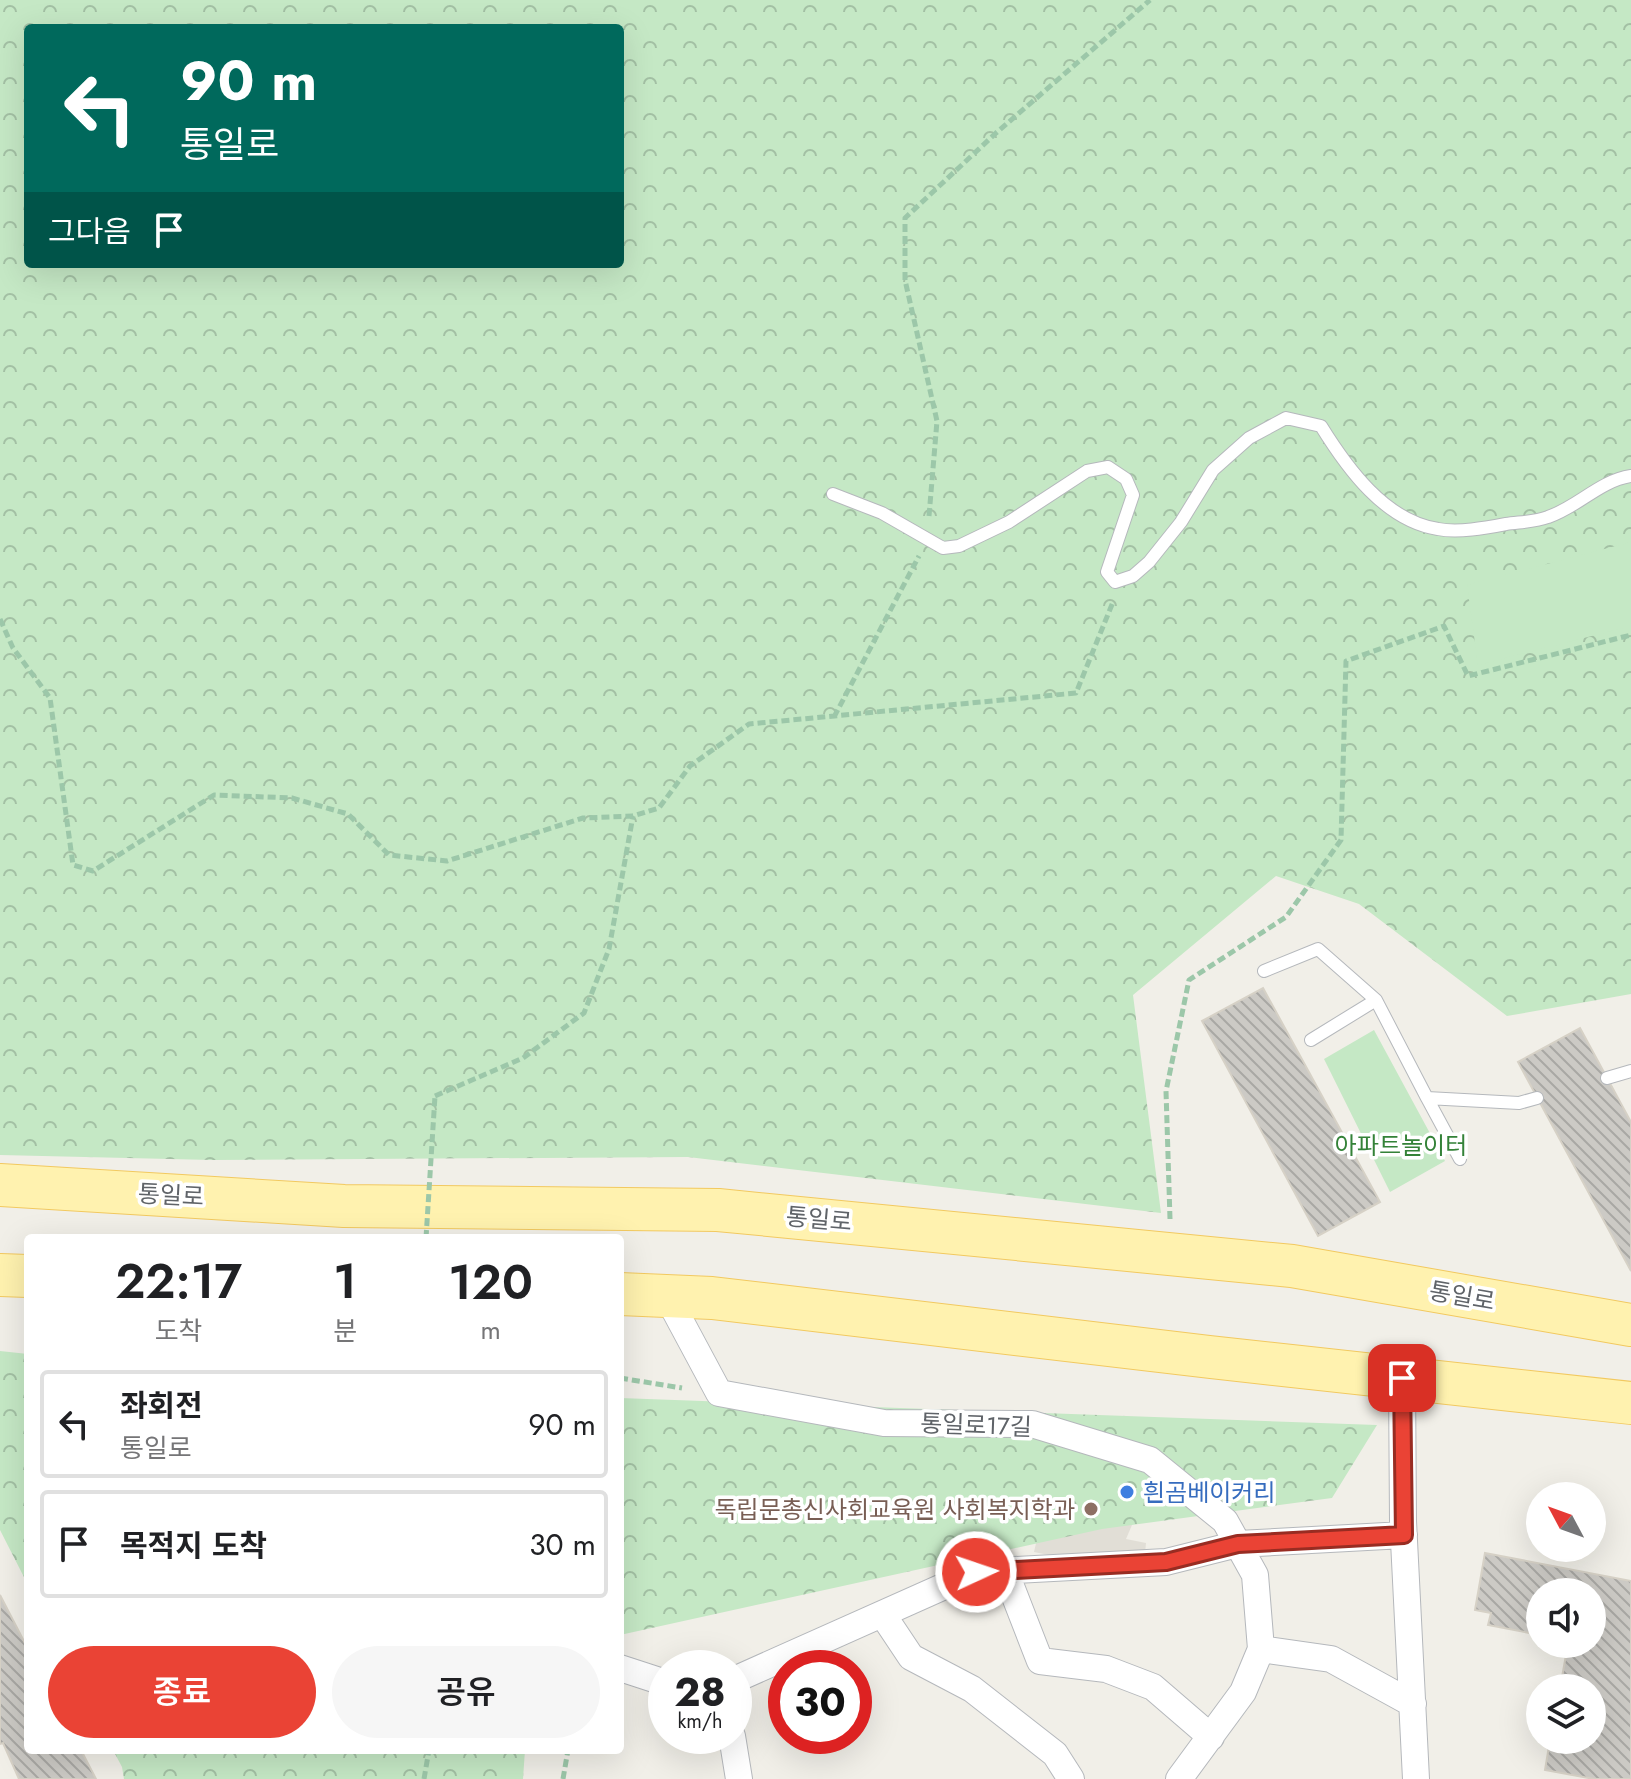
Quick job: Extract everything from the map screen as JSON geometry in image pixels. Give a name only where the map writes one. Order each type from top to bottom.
[{"type":"main road","name":"통일로","points":[[0,1185],[344,1206],[718,1210],[1292,1266],[1631,1325]]},
{"type":"main road","points":[[0,1275],[24,1276]]},
{"type":"main road","points":[[624,1294],[712,1298],[1631,1403]]},
{"type":"street","points":[[667,1296],[719,1393]]},
{"type":"street","points":[[1402,1378],[1404,1535],[1416,1779]]},
{"type":"street","name":"통일로17길","points":[[719,1393],[884,1423],[1032,1424],[1150,1460],[1225,1521],[1255,1575],[1261,1649],[1243,1692],[1179,1779]]},
{"type":"street","points":[[752,1672],[976,1572],[1166,1562],[1238,1544],[1404,1535]]},
{"type":"street","points":[[1005,1571],[1040,1661],[1106,1669],[1153,1687],[1211,1737]]},
{"type":"street","points":[[883,1615],[911,1657],[972,1689],[1055,1754],[1071,1779]]},
{"type":"street","points":[[1261,1649],[1331,1659],[1413,1704]]},
{"type":"street","points":[[624,1669],[648,1677]]},
{"type":"street","points":[[735,1754],[739,1779]]},
{"type":"lane","points":[[833,494],[882,513],[943,548],[959,546],[1009,522],[1087,471],[1108,467],[1126,479],[1133,495],[1107,572],[1115,582],[1133,576],[1149,562],[1181,522],[1213,470],[1249,438],[1286,418],[1321,426],[1339,455],[1375,496],[1410,521],[1439,530],[1490,527],[1549,517],[1596,489],[1631,476]]},
{"type":"lane","points":[[1264,971],[1318,949],[1376,1000],[1460,1159]]},
{"type":"lane","points":[[1311,1040],[1376,1000]]},
{"type":"lane","points":[[1607,1078],[1631,1071]]},
{"type":"lane","points":[[1427,1098],[1519,1103],[1537,1098]]},
{"type":"path","points":[[834,718],[927,539],[937,421],[905,280],[905,218],[996,133],[1150,0]]},
{"type":"path","points":[[0,619],[13,648],[50,698],[73,865],[93,871],[214,795],[292,798],[348,814],[389,855],[447,861],[583,818],[633,816],[659,808],[690,766],[749,724],[1076,693],[1122,579]]},
{"type":"path","points":[[1170,1252],[1166,1091],[1189,980],[1286,917],[1341,840],[1346,661],[1444,626],[1468,676],[1631,635]]},
{"type":"path","points":[[426,1234],[435,1096],[523,1058],[584,1013],[609,949],[633,816]]},
{"type":"path","points":[[624,1379],[719,1393]]},
{"type":"path","points":[[424,1779],[428,1754]]},
{"type":"path","points":[[563,1779],[567,1754]]},
{"type":"shaded area","name":"독립문총신사회교육원 사회복지학과","points":[[1055,1463],[1152,1478],[1126,1539],[1146,1543],[1143,1574],[1034,1552]]},
{"type":"green space","points":[[0,0],[1631,0],[1631,994],[1507,1016],[1359,904],[1276,876],[1133,995],[1161,1213],[688,1157],[212,1160],[0,1155]]},
{"type":"green space","points":[[1631,542],[1631,626],[1478,665],[1467,585]]},
{"type":"green space","name":"아파트놀이터","points":[[1374,1030],[1445,1161],[1390,1192],[1324,1059]]},
{"type":"green space","points":[[0,1351],[24,1354],[24,1577],[0,1530]]},
{"type":"green space","points":[[624,1398],[1377,1425],[1332,1498],[1102,1529],[624,1634]]},
{"type":"green space","points":[[115,1754],[525,1754],[523,1779],[124,1779]]},
{"type":"building","points":[[1263,988],[1380,1202],[1318,1236],[1202,1021]]},
{"type":"building","points":[[1580,1028],[1631,1122],[1631,1271],[1518,1062]]},
{"type":"building","points":[[1485,1553],[1631,1581],[1631,1779],[1594,1779],[1545,1770],[1548,1754],[1606,1754],[1606,1674],[1563,1674],[1565,1658],[1606,1658],[1606,1578],[1526,1578],[1526,1632],[1488,1625],[1491,1613],[1475,1610]]},
{"type":"building","points":[[0,1595],[24,1641],[24,1754],[83,1754],[96,1779],[19,1779],[3,1743],[0,1744]]},
{"type":"place","name":"흰곰베이커리","points":[[1127,1492]]},
{"type":"place","name":"독립문총신사회교육원 사회복지학과","points":[[1091,1509]]},
{"type":"route","points":[[976,1572],[1166,1562],[1238,1544],[1404,1535],[1402,1378]]}]
